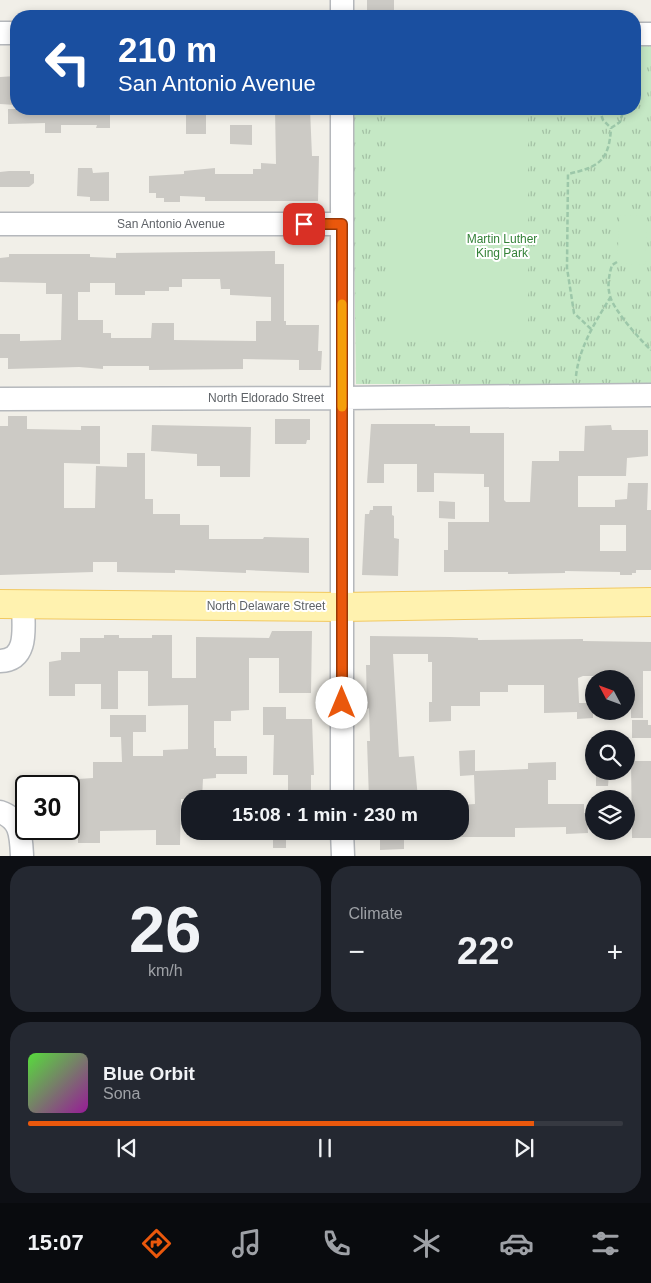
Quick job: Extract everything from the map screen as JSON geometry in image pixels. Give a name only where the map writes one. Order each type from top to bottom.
[{"type":"main road","name":"North Delaware Street","points":[[12,604],[342,606],[651,602]]},
{"type":"street","points":[[342,115],[342,790]]},
{"type":"street","name":"San Antonio Avenue","points":[[0,224],[342,224]]},
{"type":"street","name":"North Eldorado Street","points":[[0,399],[342,398],[651,394]]},
{"type":"street","points":[[0,661],[14,658],[23,647],[12,604]]},
{"type":"street","points":[[0,812],[9,815],[16,822],[20,831],[22,856]]},
{"type":"street","points":[[342,840],[342,856]]},
{"type":"path","points":[[601,115],[603,120],[612,128]]},
{"type":"path","points":[[591,330],[574,313],[567,268],[568,174],[588,170],[600,163],[608,152],[612,128],[620,122],[622,115]]},
{"type":"path","points":[[617,262],[612,265],[608,279],[610,298],[638,338],[651,350]]},
{"type":"path","points":[[576,395],[578,361],[591,330],[610,298]]},
{"type":"green space","name":"Martin Luther King Park","points":[[641,44],[651,44],[651,384],[356,384],[352,115],[641,115]]},
{"type":"green space","points":[[391,115],[528,115],[528,341],[391,342]]},
{"type":"green space","points":[[620,215],[647,216],[645,265],[617,263]]},
{"type":"building","points":[[367,0],[394,0],[394,10],[367,10]]},
{"type":"building","points":[[10,76],[10,105],[0,104],[0,77]]},
{"type":"building","points":[[8,109],[10,109],[10,115],[110,115],[110,128],[96,128],[97,125],[61,125],[61,133],[45,133],[45,123],[8,124]]},
{"type":"building","points":[[186,115],[206,115],[206,134],[186,134]]},
{"type":"building","points":[[275,115],[310,115],[312,156],[319,156],[318,201],[205,201],[205,197],[180,196],[180,202],[164,202],[164,198],[156,198],[156,193],[149,193],[149,176],[184,174],[184,171],[215,168],[215,174],[253,174],[253,169],[261,169],[261,163],[276,164]]},
{"type":"building","points":[[230,125],[252,125],[252,145],[230,144]]},
{"type":"building","points":[[78,168],[92,168],[93,173],[109,172],[109,201],[90,201],[90,197],[77,196]]},
{"type":"building","points":[[30,171],[30,174],[34,174],[34,183],[29,187],[0,187],[0,172]]},
{"type":"building","points":[[275,251],[275,264],[284,264],[284,321],[286,321],[286,325],[319,325],[318,351],[322,351],[321,370],[299,370],[299,360],[243,359],[243,369],[149,370],[149,366],[103,366],[103,369],[79,367],[8,369],[8,358],[0,358],[0,334],[20,334],[20,341],[61,340],[62,294],[46,294],[46,283],[0,282],[0,258],[9,257],[9,254],[90,254],[90,257],[116,258],[116,253]],"holes":[[[182,279],[220,279],[221,289],[230,289],[230,295],[271,297],[271,321],[256,321],[256,341],[174,340],[174,323],[152,323],[151,338],[111,338],[111,333],[103,333],[103,320],[78,320],[78,292],[90,292],[90,283],[115,283],[115,295],[145,295],[145,291],[169,291],[169,287],[182,287]]]},
{"type":"building","points":[[8,416],[27,416],[27,429],[81,430],[81,426],[100,426],[100,464],[64,463],[64,508],[95,508],[96,466],[127,467],[127,453],[145,453],[145,499],[153,499],[153,514],[180,514],[180,525],[209,525],[209,539],[309,538],[309,573],[246,570],[246,573],[175,570],[175,573],[117,572],[117,562],[93,562],[93,572],[0,575],[0,426],[8,426]]},
{"type":"building","points":[[275,419],[310,419],[310,440],[307,440],[306,444],[275,444]]},
{"type":"building","points":[[371,424],[470,426],[470,433],[504,433],[504,500],[506,502],[530,502],[532,461],[559,461],[559,451],[584,451],[585,426],[611,425],[612,430],[648,430],[648,456],[627,458],[626,476],[578,476],[578,507],[615,507],[615,500],[627,499],[628,483],[648,483],[647,510],[651,510],[651,570],[636,570],[636,573],[632,573],[632,575],[620,575],[620,572],[565,571],[565,573],[508,574],[508,572],[444,572],[444,550],[448,550],[448,522],[489,522],[489,487],[484,487],[484,474],[434,473],[434,492],[417,492],[417,464],[384,464],[384,483],[367,483]],"holes":[[[600,525],[626,525],[626,551],[600,551]]]},
{"type":"building","points":[[152,425],[251,427],[250,477],[220,477],[220,466],[197,466],[197,454],[151,451]]},
{"type":"building","points":[[439,501],[455,502],[455,519],[439,518]]},
{"type":"building","points":[[373,506],[392,506],[394,538],[399,539],[398,576],[362,575],[365,514],[369,514],[370,510],[373,510]]},
{"type":"building","points":[[272,631],[312,631],[311,693],[279,693],[279,658],[249,658],[249,710],[231,711],[231,721],[214,721],[214,748],[216,748],[216,756],[247,756],[247,774],[216,774],[216,778],[203,779],[202,790],[181,790],[180,845],[156,845],[156,830],[100,831],[100,843],[78,843],[78,840],[80,840],[80,779],[93,778],[93,762],[122,762],[121,737],[110,737],[110,715],[146,715],[146,732],[133,732],[133,756],[163,756],[163,750],[188,749],[188,705],[148,706],[148,671],[118,671],[118,709],[101,709],[101,684],[75,684],[75,696],[49,696],[49,662],[61,660],[61,652],[80,652],[80,638],[104,638],[104,635],[119,635],[119,638],[152,638],[152,635],[172,635],[172,678],[196,678],[196,637],[269,638]]},
{"type":"building","points":[[370,636],[478,638],[478,640],[583,639],[583,641],[651,642],[651,671],[643,671],[643,718],[635,718],[635,670],[585,670],[585,676],[578,678],[579,703],[585,703],[585,718],[577,719],[577,712],[544,713],[544,685],[508,685],[508,692],[480,692],[480,706],[451,706],[451,721],[429,722],[429,702],[432,702],[432,662],[428,662],[428,654],[393,654],[399,757],[414,756],[417,790],[369,790],[367,741],[370,741],[366,665],[370,665]]},
{"type":"building","points":[[263,707],[286,707],[286,719],[312,719],[314,775],[311,775],[311,790],[288,790],[288,775],[273,775],[274,735],[263,735]]},
{"type":"building","points":[[632,720],[648,720],[648,725],[651,725],[651,738],[635,738],[635,730],[632,730]]},
{"type":"building","points":[[475,750],[475,771],[528,769],[528,763],[556,762],[556,780],[548,780],[548,804],[584,804],[585,833],[566,834],[566,827],[515,828],[515,837],[469,837],[469,804],[475,804],[474,775],[460,776],[459,751]]},
{"type":"building","points":[[635,761],[651,761],[651,838],[635,838],[635,790],[631,790],[631,780],[635,780]]},
{"type":"building","points":[[596,780],[608,780],[608,786],[596,786]]},
{"type":"building","points":[[273,840],[286,840],[286,848],[273,848]]},
{"type":"building","points":[[380,840],[404,840],[404,849],[380,850]]},
{"type":"slow traffic","points":[[342,304],[342,407]]},
{"type":"route","points":[[304,224],[342,224],[342,703]]}]
